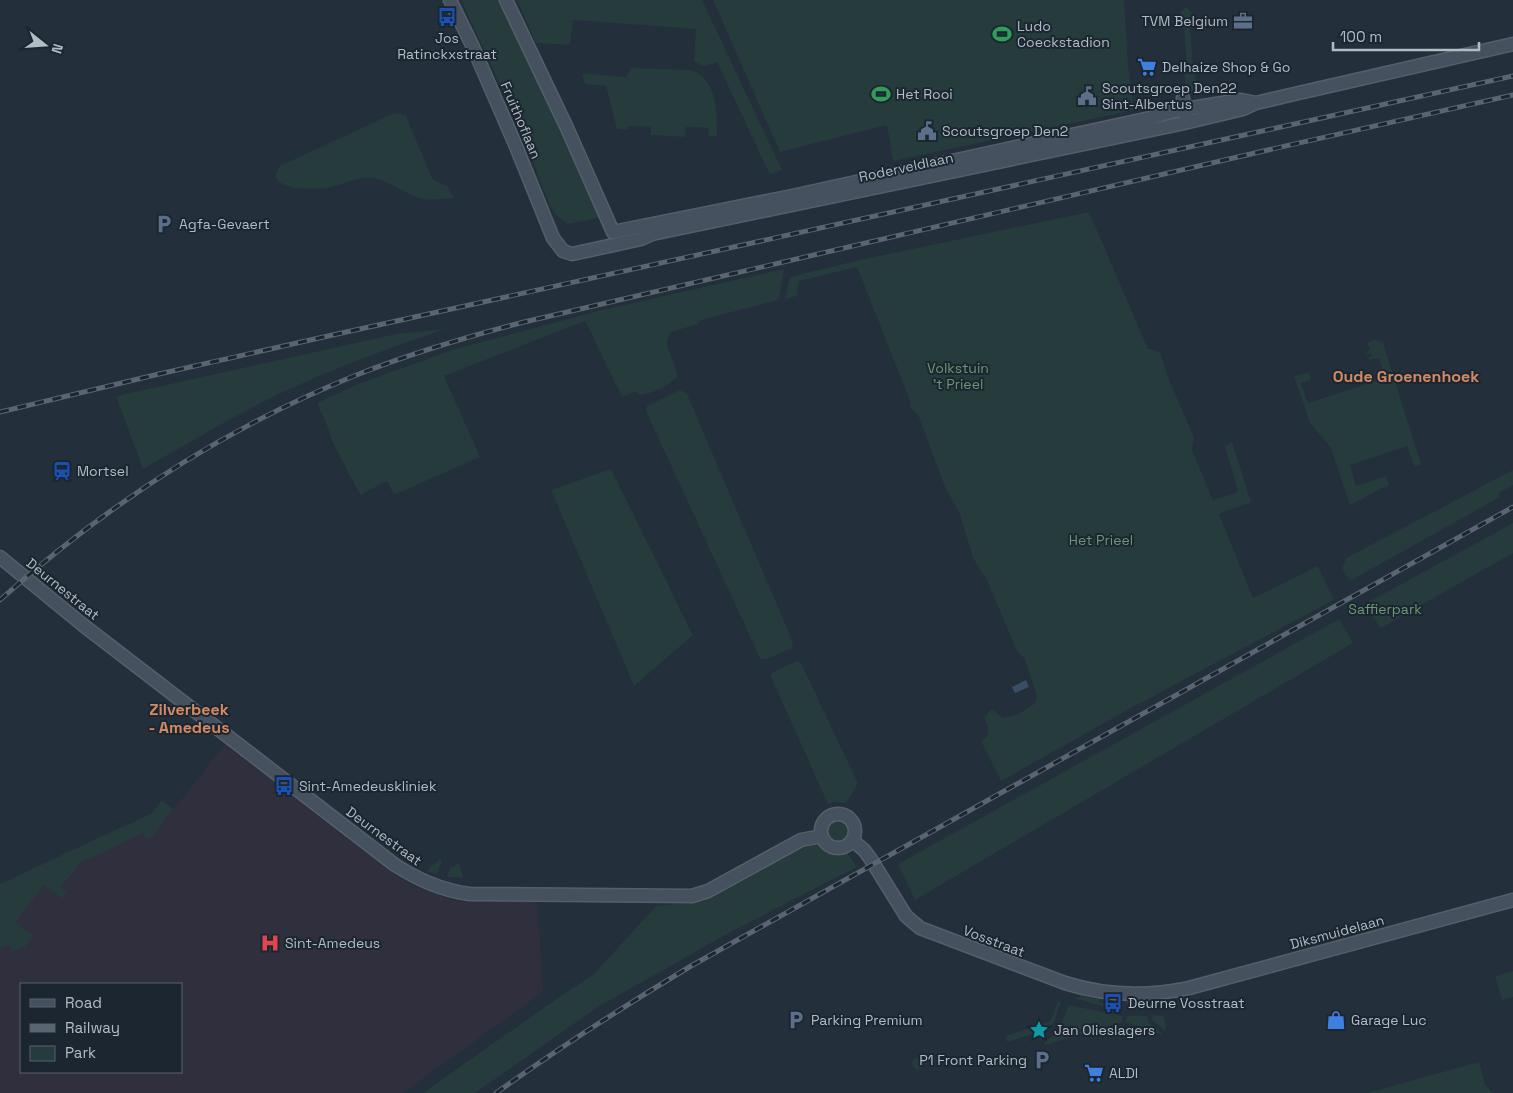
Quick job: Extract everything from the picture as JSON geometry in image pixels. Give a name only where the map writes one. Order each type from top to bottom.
[{"type":"street","name":"Fruithoflaan","points":[[450,0],[472,45],[515,144],[550,233],[556,245],[563,251]]},
{"type":"street","name":"Roderveldlaan","points":[[506,0],[567,128],[613,232],[811,192],[1184,104],[1202,112]]},
{"type":"street","name":"Roderveldlaan","points":[[563,251],[578,254],[641,239],[652,234],[1187,122],[1202,112],[1241,100],[1256,103],[1513,44]]},
{"type":"street","points":[[1184,104],[1187,122]]},
{"type":"street","name":"Deurnestraat","points":[[0,557],[83,625],[396,865],[418,879],[437,886],[469,894],[692,896],[708,891],[801,840],[822,836]]},
{"type":"street","points":[[833,814],[843,814],[852,821],[855,827],[852,840],[842,847],[836,847],[825,841],[821,830],[824,821],[833,814]]},
{"type":"street","name":"Vosstraat","points":[[852,840],[870,858],[906,916],[920,928],[1040,974],[1089,990],[1118,994],[1168,992]]},
{"type":"street","name":"Diksmuidelaan","points":[[1168,992],[1189,988],[1513,900]]},
{"type":"shaded area","points":[[1026,680],[1029,687],[1015,693],[1012,687]]},
{"type":"shaded area","name":"Sint-Amedeus","points":[[225,744],[391,872],[414,886],[453,900],[468,902],[538,901],[543,992],[403,1093],[0,1093],[0,884],[152,813],[162,800],[174,809]]},
{"type":"green space","points":[[461,0],[502,0],[604,217],[567,224],[555,214],[540,182],[529,148]]},
{"type":"green space","points":[[517,0],[702,0],[782,170],[770,175],[717,62],[704,67],[694,61],[696,29],[573,20],[570,45],[536,43]]},
{"type":"green space","name":"Het Rooi","points":[[713,0],[1124,0],[1128,64],[1134,110],[893,161],[887,125],[780,152]]},
{"type":"green space","points":[[1186,7],[1192,12],[1193,27],[1190,28],[1196,92],[1186,94],[1184,69],[1187,69],[1184,28],[1181,27],[1180,12]]},
{"type":"green space","points":[[631,68],[692,70],[701,75],[707,82],[714,98],[717,136],[708,136],[709,128],[686,127],[685,137],[651,135],[651,127],[629,126],[627,130],[617,129],[606,86],[585,84],[582,73],[626,77]]},
{"type":"green space","points":[[400,113],[406,116],[432,178],[447,186],[454,198],[423,199],[374,178],[361,178],[331,187],[310,189],[291,187],[278,180],[276,174],[280,166],[392,114]]},
{"type":"green space","name":"Het Prieel","points":[[1089,212],[1148,349],[1160,352],[1169,380],[1194,437],[1192,450],[1213,500],[1238,492],[1225,447],[1232,442],[1251,502],[1219,514],[1253,598],[1318,566],[1334,600],[1133,707],[1001,781],[981,741],[988,735],[988,727],[984,717],[991,710],[994,710],[1002,718],[1017,715],[1034,704],[1037,697],[1025,659],[1017,651],[986,578],[973,558],[960,514],[945,487],[919,417],[909,406],[911,403],[857,267],[799,281],[797,296],[785,299],[790,277],[855,261]]},
{"type":"green space","points":[[784,269],[779,300],[701,320],[698,324],[671,332],[667,343],[677,371],[677,377],[665,386],[649,393],[639,395],[636,391],[622,397],[585,321],[444,376],[480,457],[394,495],[387,481],[360,495],[332,441],[317,403],[361,383],[452,350],[598,311]]},
{"type":"green space","points":[[446,329],[364,358],[283,392],[143,469],[116,396],[396,334]]},
{"type":"green space","points":[[1375,340],[1383,343],[1421,464],[1415,467],[1407,446],[1350,465],[1356,486],[1386,476],[1389,485],[1350,505],[1331,448],[1310,423],[1294,376],[1309,372],[1311,380],[1301,383],[1308,403],[1385,378],[1379,358],[1369,360],[1368,358],[1372,356],[1371,353],[1367,354],[1366,352],[1370,350],[1367,343]]},
{"type":"green space","points":[[680,390],[687,394],[793,642],[792,648],[767,659],[760,658],[646,411],[647,406]]},
{"type":"green space","points":[[611,469],[693,635],[634,686],[551,490]]},
{"type":"green space","points":[[1513,470],[1513,485],[1499,493],[1500,497],[1350,581],[1342,569],[1346,558]]},
{"type":"green space","name":"Saffierpark","points":[[1513,523],[1513,553],[1381,628],[1363,605]]},
{"type":"green space","points":[[1339,619],[1353,643],[915,900],[898,864]]},
{"type":"green space","points":[[797,661],[801,663],[857,781],[857,785],[846,803],[834,802],[828,804],[771,677],[771,673]]},
{"type":"green space","points":[[162,800],[173,809],[152,837],[147,839],[143,833],[80,863],[61,887],[67,892],[62,899],[44,885],[15,922],[33,936],[25,947],[12,952],[9,945],[0,949],[0,884],[152,813]]},
{"type":"green space","points":[[838,820],[846,823],[849,831],[846,839],[838,842],[830,839],[827,831],[830,823]]},
{"type":"green space","points":[[811,844],[836,854],[847,853],[857,867],[736,929],[598,1007],[475,1093],[423,1093],[593,975],[656,906],[705,900],[804,846]]},
{"type":"green space","points":[[440,859],[442,860],[437,874],[426,871]]},
{"type":"green space","points":[[459,862],[463,878],[447,877],[451,865],[453,868]]},
{"type":"green space","points":[[1513,971],[1513,997],[1502,1000],[1495,976]]},
{"type":"green space","points":[[1083,996],[1100,999],[1099,1002],[1123,1006],[1123,1009],[1101,1006],[1074,998]]},
{"type":"green space","points":[[1058,1001],[1061,1002],[1054,1022],[1049,1029],[1007,1042],[1005,1036],[1049,1022]]},
{"type":"green space","points":[[1127,1002],[1146,1002],[1146,1008],[1127,1010]]},
{"type":"green space","points":[[1069,1005],[1122,1016],[1122,1022],[1045,1045],[1044,1042],[1060,1026]]},
{"type":"green space","points":[[1151,1015],[1164,1016],[1165,1031],[1152,1020]]},
{"type":"green space","points":[[1127,1016],[1147,1016],[1150,1024],[1162,1035],[1126,1022]]},
{"type":"green space","points":[[916,1057],[920,1057],[924,1063],[920,1069],[916,1069],[912,1065],[912,1061]]},
{"type":"green space","points":[[1479,1062],[1485,1084],[1493,1093],[1367,1093]]},
{"type":"railway","points":[[0,412],[328,336],[1513,76]]},
{"type":"railway","points":[[0,600],[81,533],[167,473],[212,445],[305,397],[354,376],[417,353],[524,322],[1513,95]]},
{"type":"railway","points":[[496,1093],[641,996],[691,966],[1513,507]]},
{"type":"place","name":"Jos Ratinckxstraat","points":[[447,17]]},
{"type":"place","name":"TVM Belgium","points":[[1243,21]]},
{"type":"place","name":"Ludo Coeckstadion","points":[[1002,34]]},
{"type":"place","name":"Delhaize Shop & Go","points":[[1147,67]]},
{"type":"place","name":"Het Rooi","points":[[881,94]]},
{"type":"place","name":"Scoutsgroep Den22 Sint-Albertus","points":[[1087,96]]},
{"type":"place","name":"Scoutsgroep Den2","points":[[927,131]]},
{"type":"place","name":"Agfa-Gevaert","points":[[164,224]]},
{"type":"place","name":"Mortsel","points":[[62,471]]},
{"type":"place","name":"Sint-Amedeuskliniek","points":[[284,786]]},
{"type":"place","name":"Sint-Amedeus","points":[[270,943]]},
{"type":"place","name":"Deurne Vosstraat","points":[[1113,1003]]},
{"type":"place","name":"Parking Premium","points":[[796,1020]]},
{"type":"place","name":"Garage Luc","points":[[1336,1020]]},
{"type":"place","name":"Jan Olieslagers","points":[[1039,1030]]},
{"type":"place","name":"P1 Front Parking","points":[[1042,1060]]},
{"type":"place","name":"ALDI","points":[[1094,1073]]},
{"type":"district","name":"Oude Groenenhoek","points":[[1406,376]]},
{"type":"district","name":"Zilverbeek - Amedeus","points":[[189,718]]},
{"type":"park label","name":"Volkstuin 't Prieel","points":[[958,376]]}]
